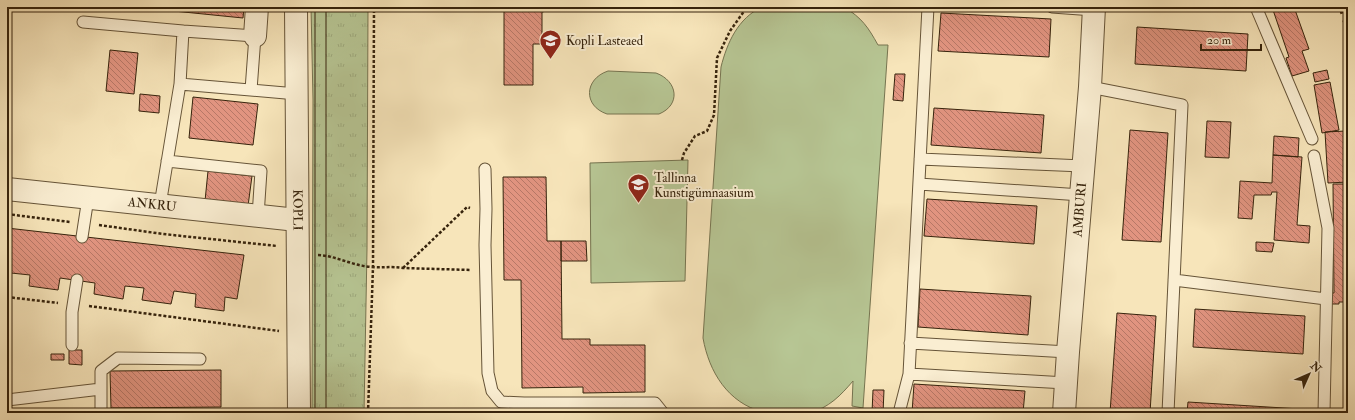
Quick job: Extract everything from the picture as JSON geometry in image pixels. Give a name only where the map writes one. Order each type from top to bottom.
[{"type":"street","points":[[254,36],[257,7]]},
{"type":"street","name":"KOPLI","points":[[296,7],[297,220],[289,251],[299,413]]},
{"type":"street","name":"AMBURI","points":[[1064,413],[1080,195],[1096,8]]},
{"type":"street","name":"ANKRU","points":[[7,189],[297,220]]},
{"type":"lane","points":[[899,413],[908,374],[928,7]]},
{"type":"lane","points":[[1052,7],[1096,8]]},
{"type":"lane","points":[[1256,7],[1312,139]]},
{"type":"lane","points":[[83,22],[254,36],[251,90]]},
{"type":"lane","points":[[160,205],[180,84],[184,30]]},
{"type":"lane","points":[[180,84],[296,94]]},
{"type":"lane","points":[[1090,87],[1182,106],[1168,413]]},
{"type":"lane","points":[[1314,156],[1328,228],[1324,413]]},
{"type":"lane","points":[[920,159],[1083,166]]},
{"type":"lane","points":[[167,161],[261,171],[258,216]]},
{"type":"lane","points":[[485,169],[485,272],[488,372],[492,390],[501,402],[655,403],[663,413]]},
{"type":"lane","points":[[919,184],[1080,195]]},
{"type":"lane","points":[[82,237],[88,198]]},
{"type":"lane","points":[[72,346],[73,304],[77,280]]},
{"type":"lane","points":[[1174,280],[1326,299]]},
{"type":"lane","points":[[910,343],[1068,352]]},
{"type":"lane","points":[[101,413],[101,371],[118,358],[200,359]]},
{"type":"lane","points":[[908,374],[1066,383]]},
{"type":"lane","points":[[7,400],[101,389]]},
{"type":"path","points":[[368,413],[373,267],[374,7]]},
{"type":"path","points":[[682,160],[684,153],[695,136],[707,131],[714,115],[717,58],[730,31],[748,7]]},
{"type":"path","points":[[403,268],[467,207],[486,209]]},
{"type":"path","points":[[7,214],[326,256],[350,263],[373,267],[393,266],[403,268],[485,272]]},
{"type":"path","points":[[7,297],[281,331]]},
{"type":"green space","points":[[311,7],[368,7],[367,249],[364,413],[312,413],[313,100]]},
{"type":"green space","points":[[762,7],[844,7],[856,15],[864,23],[878,45],[888,45],[863,408],[852,406],[853,381],[829,404],[809,413],[768,413],[751,408],[730,394],[722,384],[715,374],[706,351],[703,338],[721,67],[730,40],[740,24]]},
{"type":"green space","points":[[608,71],[656,73],[669,82],[674,93],[674,99],[666,110],[659,114],[607,114],[599,110],[594,105],[590,99],[590,92],[594,80]]},
{"type":"green space","points":[[688,160],[685,281],[591,283],[590,163]]},
{"type":"building","points":[[134,7],[244,7],[243,18]]},
{"type":"building","points":[[504,7],[550,7],[547,11],[542,12],[542,44],[533,44],[533,85],[504,85]]},
{"type":"building","points":[[1272,7],[1294,7],[1309,49],[1302,51],[1309,71],[1292,76],[1286,58],[1289,57]]},
{"type":"building","points":[[941,13],[1051,19],[1049,57],[938,51]]},
{"type":"building","points":[[1137,27],[1248,34],[1246,71],[1135,64]]},
{"type":"building","points":[[110,50],[138,53],[134,94],[106,91]]},
{"type":"building","points":[[1327,70],[1329,79],[1315,82],[1313,73]]},
{"type":"building","points":[[895,74],[905,74],[903,101],[893,100]]},
{"type":"building","points":[[1330,82],[1339,130],[1322,133],[1314,85]]},
{"type":"building","points":[[140,94],[160,96],[159,113],[139,111]]},
{"type":"building","points":[[193,97],[258,104],[253,145],[189,138]]},
{"type":"building","points":[[934,108],[1044,115],[1041,153],[931,145]]},
{"type":"building","points":[[1207,121],[1231,122],[1229,158],[1205,157]]},
{"type":"building","points":[[1130,130],[1168,133],[1161,242],[1122,240]]},
{"type":"building","points":[[1346,131],[1348,182],[1328,183],[1325,132]]},
{"type":"building","points":[[1274,136],[1299,138],[1298,157],[1273,155]]},
{"type":"building","points":[[1273,155],[1302,157],[1297,225],[1310,226],[1309,243],[1274,240],[1277,192],[1272,192],[1271,195],[1254,195],[1252,219],[1238,218],[1240,181],[1272,183]]},
{"type":"building","points":[[208,171],[252,176],[248,206],[205,201]]},
{"type":"building","points":[[503,177],[546,177],[547,241],[561,241],[562,339],[590,339],[590,345],[645,345],[645,392],[583,393],[583,387],[522,388],[521,280],[504,280]]},
{"type":"building","points":[[1333,184],[1348,184],[1348,302],[1339,302],[1339,304],[1331,304],[1331,293],[1334,293]]},
{"type":"building","points":[[927,199],[1037,206],[1034,244],[924,236]]},
{"type":"building","points":[[7,228],[244,255],[237,299],[225,297],[224,311],[195,307],[196,294],[174,291],[171,304],[142,300],[144,288],[125,286],[123,299],[94,294],[95,283],[60,278],[58,290],[29,286],[30,275],[11,273],[9,284],[7,283]]},
{"type":"building","points":[[561,241],[586,241],[587,261],[561,261]]},
{"type":"building","points":[[1256,242],[1274,243],[1272,252],[1256,251]]},
{"type":"building","points":[[920,289],[1031,296],[1028,335],[918,327]]},
{"type":"building","points":[[1195,309],[1305,316],[1303,354],[1193,347]]},
{"type":"building","points":[[1117,313],[1156,316],[1150,413],[1110,413]]},
{"type":"building","points":[[69,350],[82,350],[82,365],[69,364]]},
{"type":"building","points":[[51,354],[64,354],[64,360],[51,360]]},
{"type":"building","points":[[221,370],[221,407],[111,408],[110,371]]},
{"type":"building","points":[[914,384],[1025,391],[1023,413],[912,413]]},
{"type":"building","points":[[873,390],[884,390],[883,413],[872,413]]},
{"type":"building","points":[[1188,402],[1300,409],[1299,413],[1187,413]]},
{"type":"tram line","points":[[315,7],[315,413]]},
{"type":"tram line","points":[[326,7],[326,413]]},
{"type":"railway","points":[[1340,7],[1348,35]]},
{"type":"place","name":"Kopli Lasteaed","points":[[551,60]]},
{"type":"place","name":"Tallinna Kunstigümnaasium","points":[[638,204]]}]
